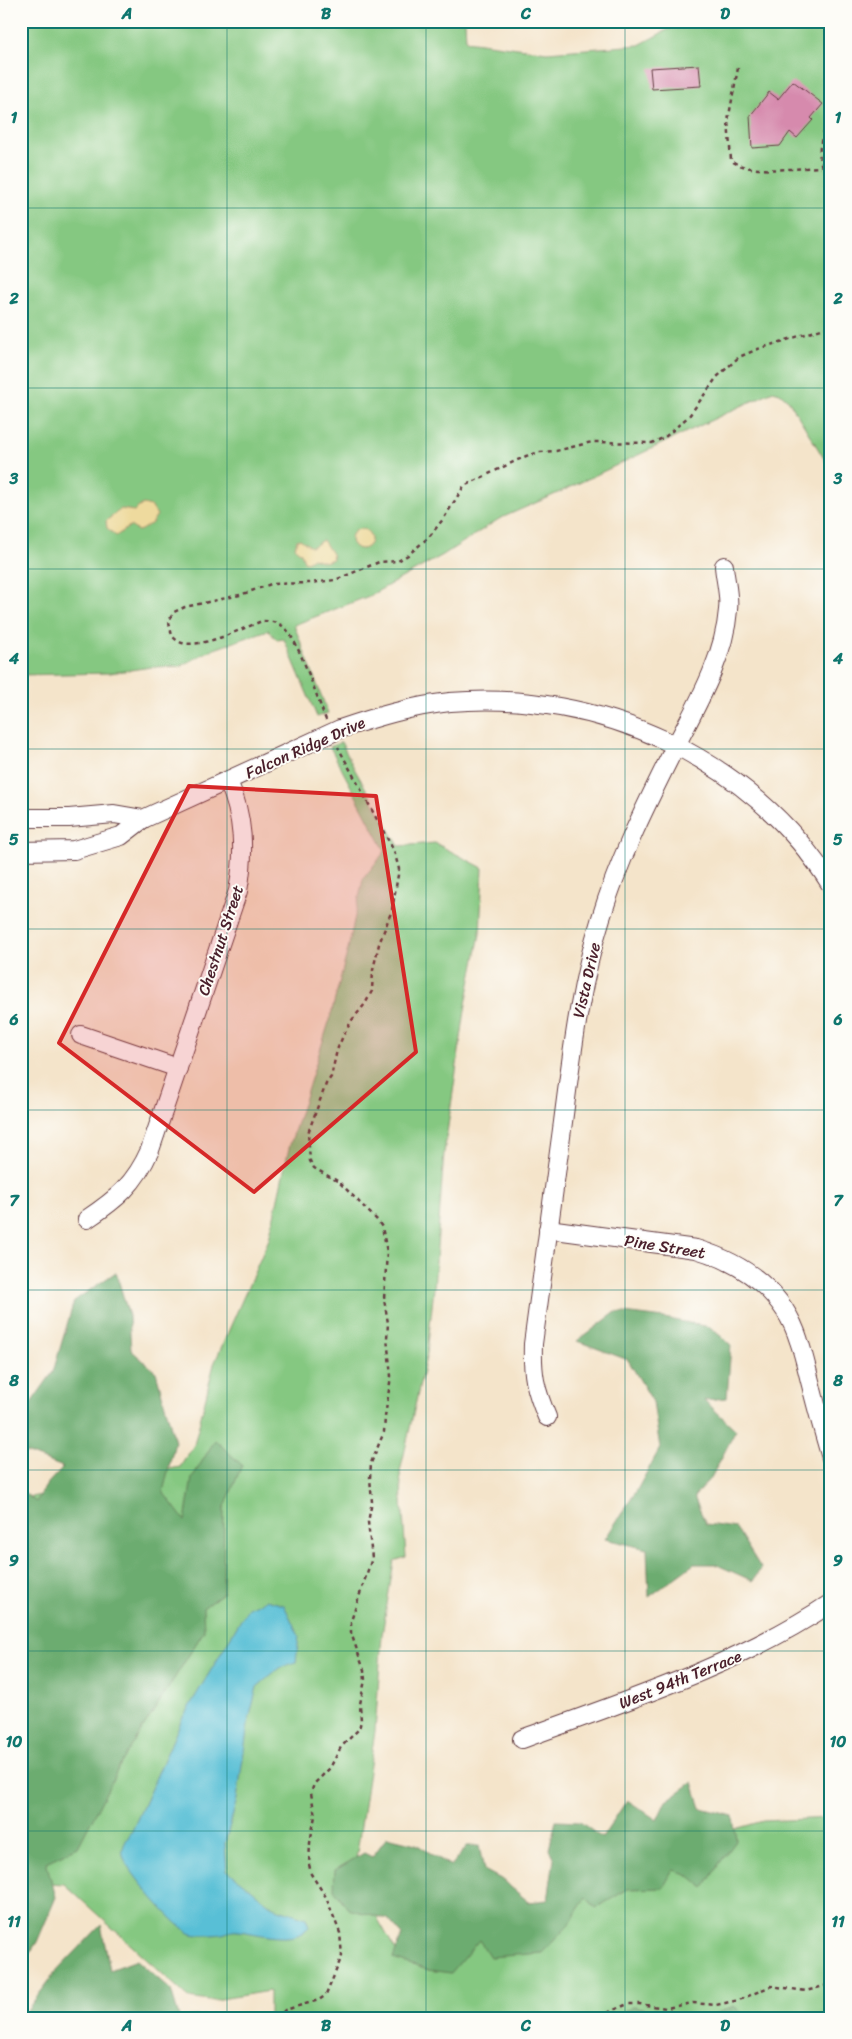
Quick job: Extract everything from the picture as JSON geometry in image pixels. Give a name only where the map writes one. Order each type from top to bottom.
[{"type":"street","name":"Vista Drive","points":[[547,1417],[536,1389],[532,1365],[533,1344],[576,1024],[587,971],[601,918],[619,866],[641,815],[704,689],[726,630],[729,608],[724,566]]},
{"type":"street","name":"Falcon Ridge Drive","points":[[21,851],[74,850],[121,836],[144,819],[332,733],[374,718],[408,709],[450,702],[492,700],[528,702],[570,708],[611,719],[676,745],[724,774],[758,802],[802,846],[831,886]]},
{"type":"street","name":"Chestnut Street","points":[[87,1220],[114,1201],[130,1186],[142,1168],[238,891],[243,866],[244,840],[240,816],[228,781]]},
{"type":"street","points":[[21,818],[69,818],[114,814],[144,819]]},
{"type":"street","points":[[80,1036],[178,1068]]},
{"type":"street","name":"Pine Street","points":[[548,1229],[696,1249],[719,1256],[741,1266],[760,1281],[776,1298],[790,1318],[799,1340],[831,1458]]},
{"type":"street","name":"West 94th Terrace","points":[[522,1739],[676,1682],[744,1654],[831,1603]]},
{"type":"path","points":[[738,68],[728,120],[731,160],[736,165],[764,169],[821,167]]},
{"type":"path","points":[[831,117],[819,145],[821,167],[831,180]]},
{"type":"path","points":[[277,2018],[285,2010],[319,2000],[326,1995],[342,1956],[340,1933],[326,1897],[311,1874],[309,1864],[310,1843],[316,1809],[311,1793],[314,1784],[330,1768],[341,1747],[359,1729],[361,1721],[360,1704],[365,1680],[364,1670],[351,1633],[351,1621],[372,1558],[368,1522],[372,1502],[371,1463],[384,1432],[391,1376],[387,1338],[388,1323],[384,1299],[387,1252],[382,1228],[377,1220],[344,1186],[314,1168],[308,1152],[310,1126],[320,1105],[326,1084],[331,1077],[337,1050],[352,1020],[365,1004],[372,991],[373,970],[379,944],[392,910],[398,869],[394,851],[349,770],[332,733],[295,642],[283,627],[262,621],[196,643],[181,643],[172,636],[169,622],[174,612],[185,607],[240,595],[271,584],[335,580],[379,562],[398,561],[429,537],[444,518],[464,486],[540,452],[556,451],[592,442],[652,443],[665,438],[689,416],[717,377],[739,357],[758,349],[831,326]]},
{"type":"path","points":[[601,2018],[611,2011],[628,2004],[666,2008],[694,2003],[716,2005],[739,2000],[771,1986],[806,1991],[831,1984]]},
{"type":"highlighted area","points":[[189,786],[376,796],[416,1052],[254,1192],[59,1043]]},
{"type":"green space","points":[[21,21],[465,21],[466,41],[547,52],[639,45],[680,23],[679,21],[831,21],[831,470],[789,401],[780,393],[773,391],[499,519],[443,555],[369,596],[294,625],[328,713],[317,717],[284,639],[277,640],[268,630],[209,651],[181,666],[151,667],[110,673],[21,675]]},
{"type":"green space","points":[[341,742],[399,846],[435,843],[483,868],[480,934],[466,1004],[444,1153],[427,1353],[400,1472],[406,1557],[394,1561],[382,1635],[375,1731],[355,1866],[379,1921],[399,1956],[559,1909],[707,1837],[763,1821],[831,1818],[831,2018],[269,2018],[269,1991],[209,2001],[189,1998],[64,1884],[21,1881],[21,1499],[180,1467],[194,1445],[214,1364],[269,1239],[289,1148],[329,1022],[348,949],[363,879],[385,851],[330,747]]},
{"type":"green space","points":[[116,1272],[129,1316],[131,1350],[156,1372],[175,1442],[163,1492],[185,1521],[192,1478],[215,1440],[242,1465],[224,1509],[223,1593],[203,1608],[204,1631],[120,1765],[78,1847],[46,1862],[56,1897],[37,1942],[21,1967],[21,1490],[36,1502],[47,1484],[63,1467],[21,1451],[21,1411],[26,1410],[53,1372],[74,1301]]},
{"type":"green space","points":[[616,1312],[664,1318],[710,1327],[731,1345],[727,1398],[704,1400],[736,1430],[712,1476],[694,1497],[706,1524],[736,1528],[761,1568],[753,1581],[715,1564],[694,1564],[649,1597],[647,1549],[605,1539],[637,1490],[660,1448],[653,1402],[628,1360],[577,1341]]},
{"type":"green space","points":[[693,1782],[701,1808],[733,1816],[736,1841],[704,1888],[687,1874],[673,1870],[663,1888],[628,1889],[596,1908],[586,1897],[567,1927],[542,1953],[490,1957],[479,1940],[451,1973],[428,1970],[393,1959],[402,1935],[388,1919],[348,1909],[334,1889],[335,1870],[364,1853],[372,1857],[387,1837],[416,1844],[451,1866],[467,1846],[479,1846],[484,1870],[501,1879],[529,1902],[548,1900],[554,1859],[549,1849],[556,1821],[580,1822],[602,1838],[627,1800],[657,1820],[666,1801]]},
{"type":"green space","points":[[101,1925],[110,1970],[137,1960],[171,1990],[179,2017],[217,2015],[217,2018],[21,2018],[55,1973]]},
{"type":"green space","points":[[634,2006],[661,2012],[665,2018],[620,2018],[621,2014]]},
{"type":"green space","points":[[734,2006],[748,2018],[712,2018],[715,2014]]},
{"type":"sand","points":[[143,504],[151,506],[157,515],[151,524],[142,530],[138,531],[130,526],[116,536],[107,528],[106,521],[121,509],[134,511]]},
{"type":"sand","points":[[361,529],[368,532],[371,539],[368,546],[361,549],[354,546],[351,539],[354,532]]},
{"type":"sand","points":[[300,539],[311,547],[323,540],[333,559],[325,562],[313,558],[307,562],[304,561],[301,553],[295,548],[297,540]]},
{"type":"water","points":[[266,1600],[284,1605],[299,1636],[296,1662],[279,1668],[257,1687],[248,1724],[237,1799],[225,1843],[227,1870],[273,1907],[306,1918],[309,1926],[295,1936],[286,1937],[235,1931],[215,1935],[192,1934],[176,1922],[142,1885],[126,1862],[123,1848],[183,1717],[248,1608]]},
{"type":"building","points":[[699,65],[701,86],[652,89],[650,68]]},
{"type":"building","points":[[793,81],[823,104],[811,118],[813,120],[797,138],[790,132],[780,146],[752,148],[750,116],[769,92],[778,99]]}]
